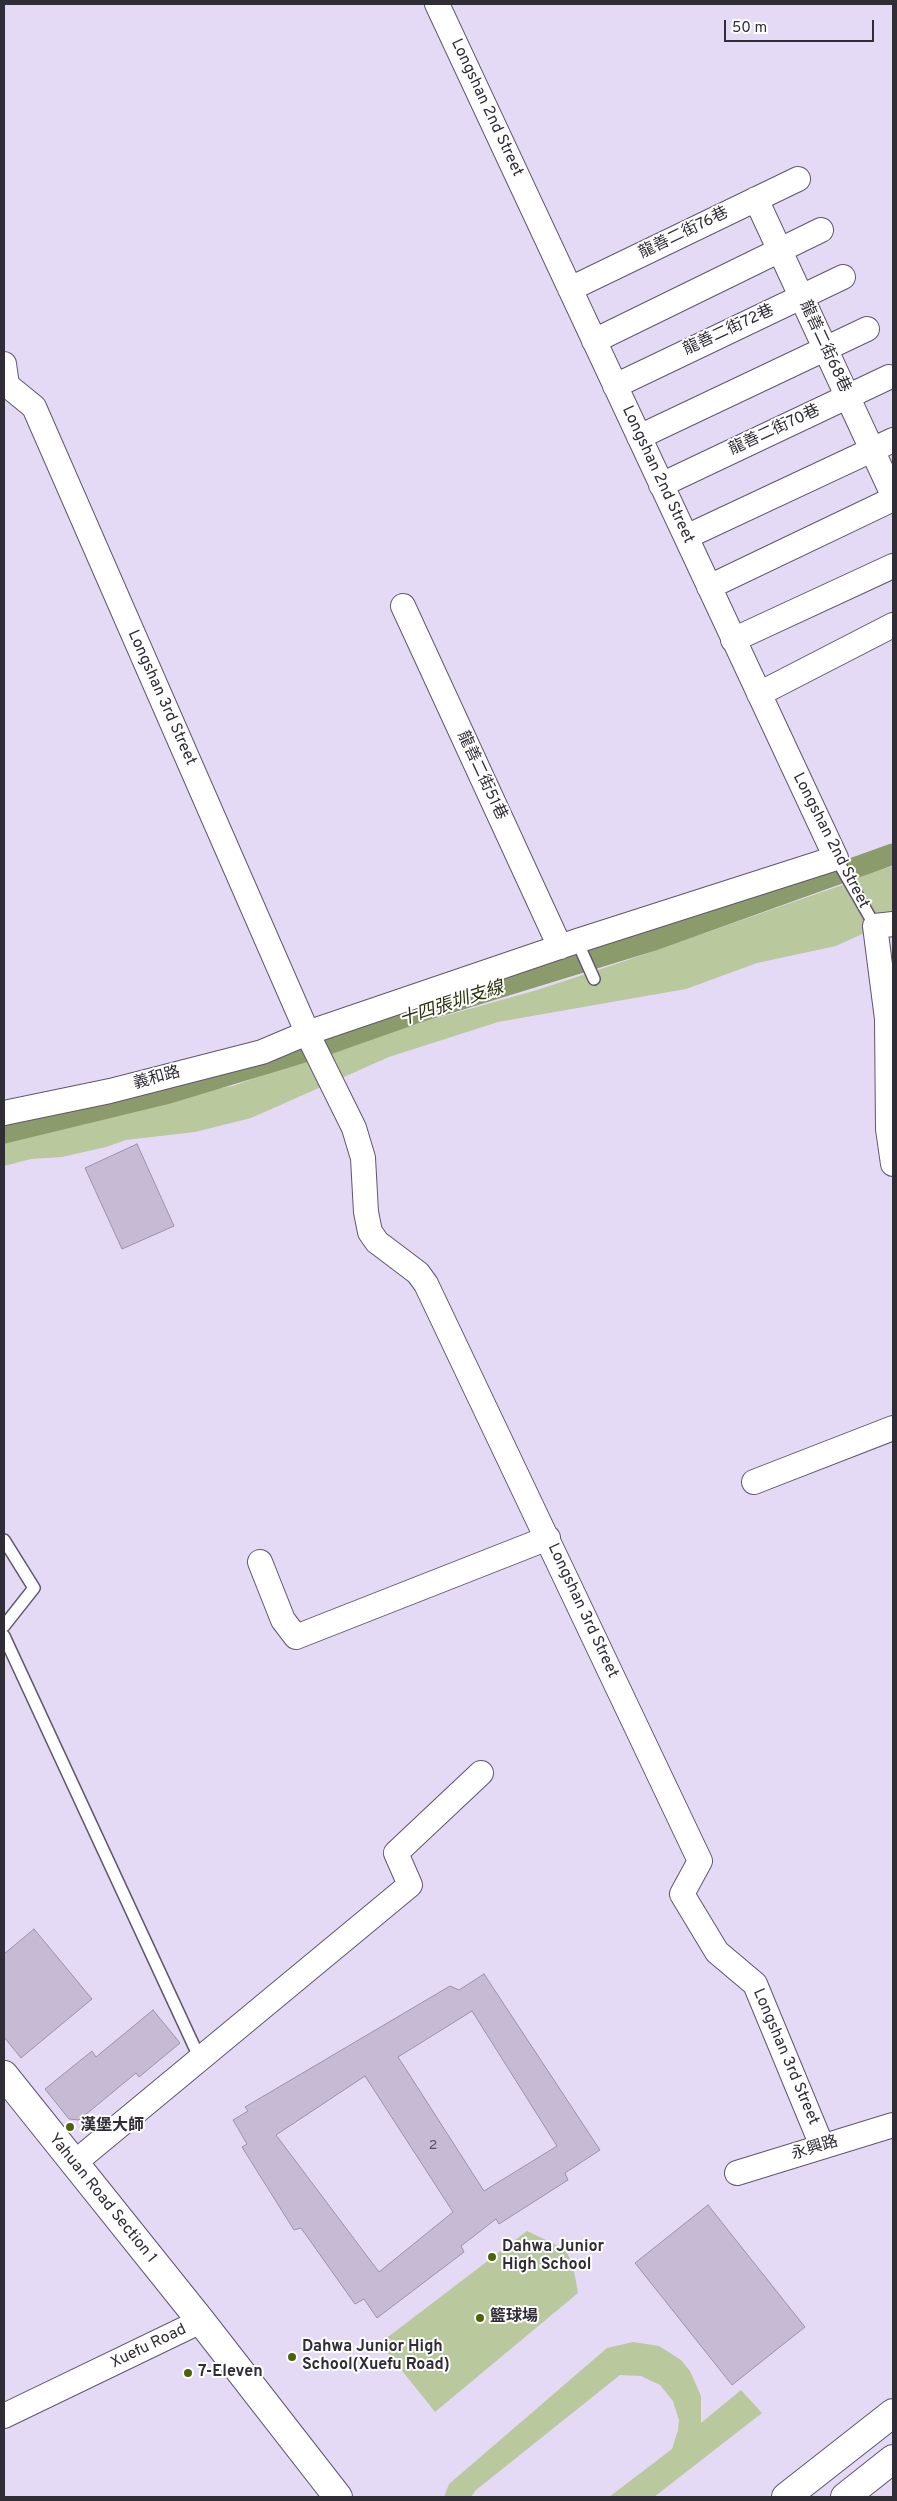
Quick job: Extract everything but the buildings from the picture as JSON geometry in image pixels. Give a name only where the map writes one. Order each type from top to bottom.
[{"type":"street","name":"Longshan 2nd Street","points":[[437,4],[836,858]]},
{"type":"street","name":"龍善二街76巷","points":[[570,289],[798,179]]},
{"type":"street","name":"龍善二街68巷","points":[[709,587],[893,497],[883,445],[848,397],[756,200]]},
{"type":"street","points":[[594,341],[821,230]]},
{"type":"street","name":"龍善二街72巷","points":[[615,386],[843,277]]},
{"type":"street","points":[[639,437],[867,328]]},
{"type":"street","name":"Longshan 3rd Street","points":[[4,364],[7,385],[34,407],[325,1074],[360,1142],[370,1232],[377,1242],[418,1273],[426,1284],[700,1861],[682,1894],[717,1952],[755,1984],[822,2146]]},
{"type":"street","name":"龍善二街70巷","points":[[661,484],[889,377]]},
{"type":"street","points":[[686,537],[883,445]]},
{"type":"street","points":[[734,640],[893,566]]},
{"type":"street","name":"龍善二街51巷","points":[[403,606],[568,944]]},
{"type":"street","points":[[759,694],[893,625]]},
{"type":"street","points":[[309,1037],[568,944],[836,858]]},
{"type":"street","points":[[884,925],[888,1129],[893,1164]]},
{"type":"street","name":"義和路","points":[[4,1113],[110,1092],[262,1052],[309,1037]]},
{"type":"street","points":[[754,1482],[893,1428]]},
{"type":"street","points":[[260,1562],[282,1620],[296,1637],[548,1538]]},
{"type":"street","points":[[73,2164],[410,1885],[396,1853],[481,1773]]},
{"type":"street","name":"Yahuan Road Section 1","points":[[4,2075],[73,2164],[201,2322]]},
{"type":"street","name":"永興路","points":[[737,2173],[893,2125]]},
{"type":"street","name":"Xuefu Road","points":[[4,2416],[201,2322],[338,2497]]},
{"type":"street","points":[[786,2497],[893,2413]]},
{"type":"street","points":[[845,2497],[893,2459]]},
{"type":"lane","name":"Longshan 2nd Street","points":[[836,858],[860,902],[884,925]]},
{"type":"lane","points":[[568,944],[594,979]]},
{"type":"lane","points":[[4,1540],[34,1588],[4,1626]]},
{"type":"lane","points":[[4,1636],[200,2059]]},
{"type":"green space","points":[[893,866],[893,919],[877,921],[853,878]]},
{"type":"green space","points":[[845,884],[871,930],[836,946],[757,963],[686,989],[498,1022],[389,1057],[251,1118],[195,1132],[126,1140],[106,1147],[62,1157],[31,1159],[4,1166],[4,1141],[178,1095],[233,1086],[359,1040],[537,990]]},
{"type":"green space","name":"籃球場","points":[[527,2231],[565,2249],[573,2265],[578,2293],[435,2412],[380,2343]]},
{"type":"green space","points":[[633,2342],[659,2346],[681,2360],[690,2371],[701,2396],[701,2423],[741,2390],[762,2413],[654,2497],[609,2497],[672,2449],[679,2420],[673,2401],[660,2385],[641,2376],[620,2375],[476,2490],[471,2497],[444,2497],[449,2484],[607,2348]]},
{"type":"waterway","name":"十四張圳支線","points":[[4,1133],[169,1093],[311,1050],[413,1014],[651,941],[893,854]]},
{"type":"place","name":"漢堡大師","points":[[70,2127]]},
{"type":"place","name":"Dahwa Junior High School","points":[[492,2257]]},
{"type":"place","name":"籃球場","points":[[480,2318]]},
{"type":"place","name":"Dahwa Junior High School(Xuefu Road)","points":[[292,2357]]},
{"type":"place","name":"7-Eleven","points":[[188,2373]]}]
